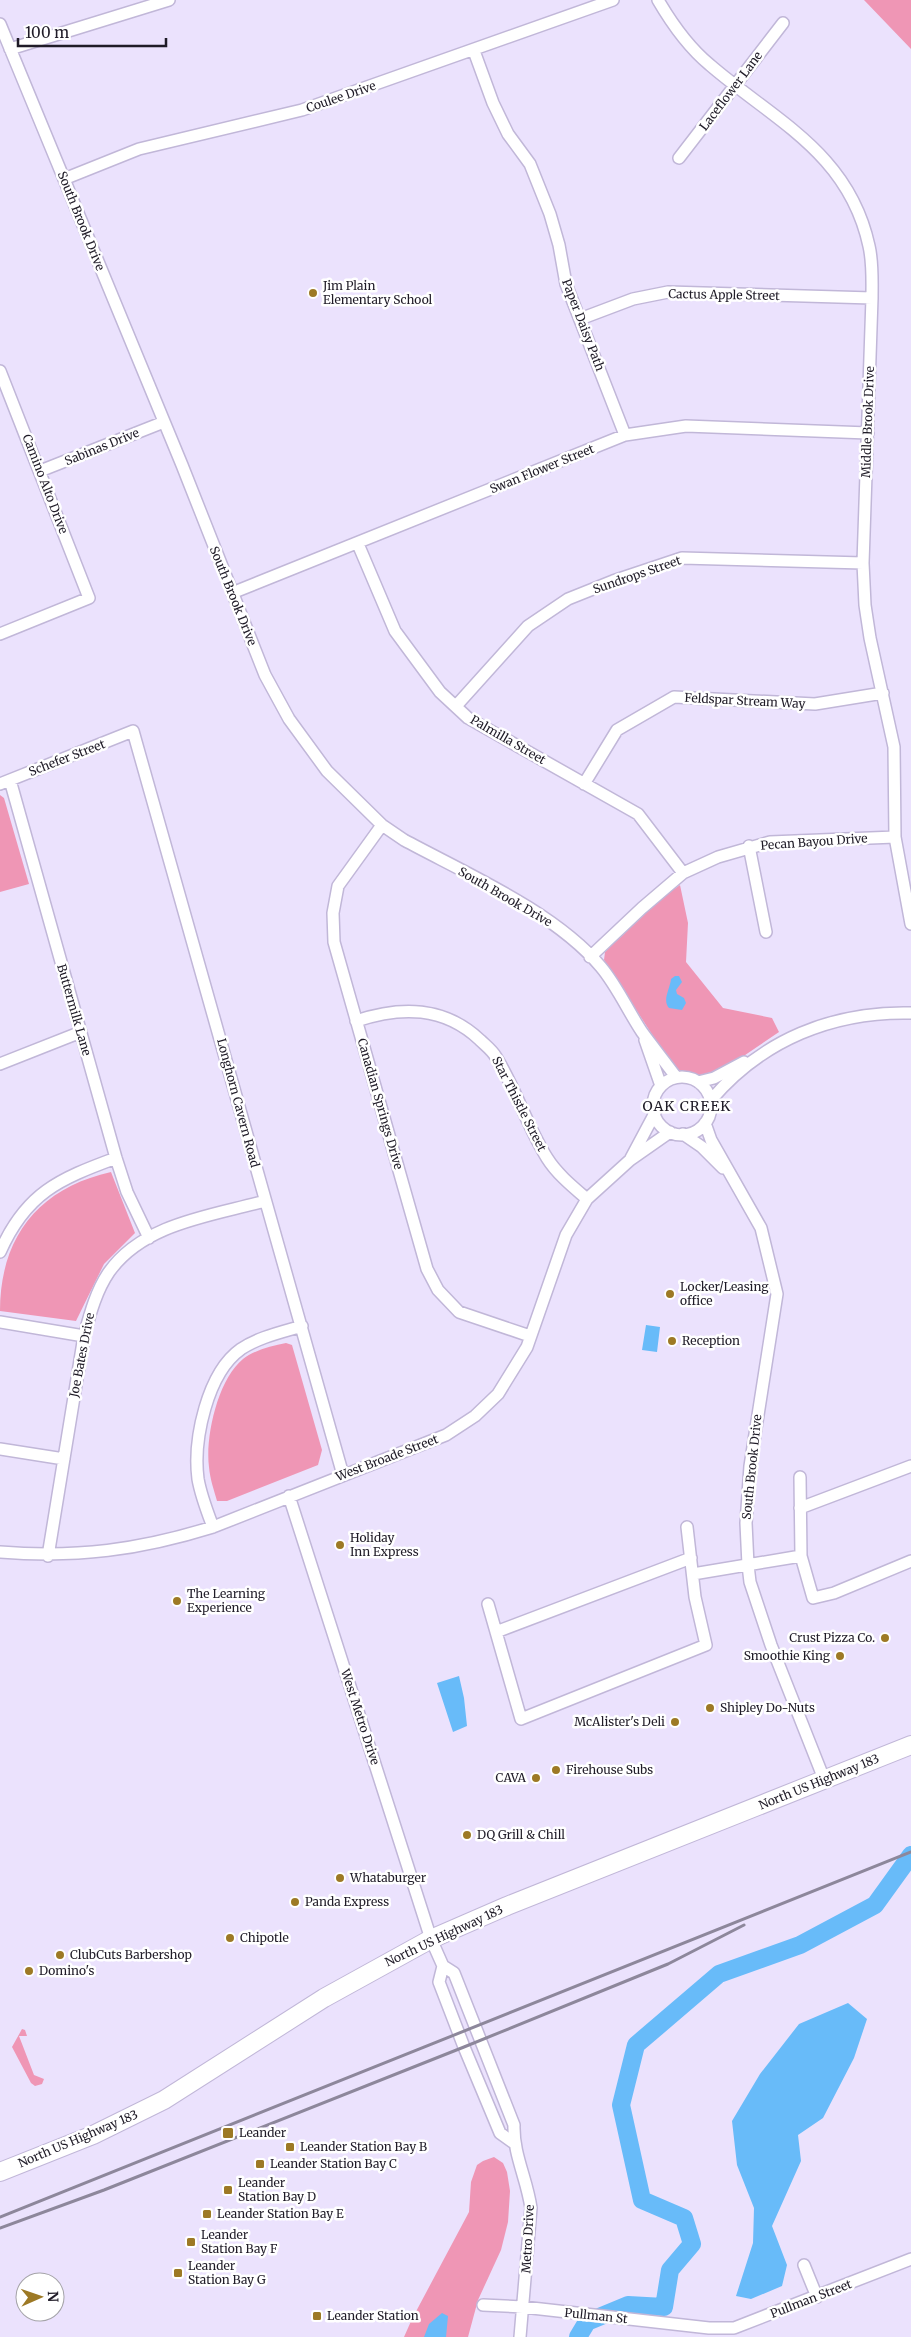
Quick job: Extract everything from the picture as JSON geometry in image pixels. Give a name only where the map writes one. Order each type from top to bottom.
[{"type":"main road","name":"North US Highway 183","points":[[0,2172],[93,2135],[149,2107],[228,2060],[324,1998],[431,1939],[507,1906],[911,1745]]},
{"type":"street","points":[[10,49],[169,0]]},
{"type":"street","name":"Coulee Drive","points":[[64,179],[139,149],[302,110],[474,51],[613,0]]},
{"type":"street","name":"Middle Brook Drive","points":[[658,0],[673,25],[710,66],[820,153],[845,186],[855,204],[869,245],[872,268],[872,298],[863,563],[865,605],[870,638],[894,747],[895,837],[911,924]]},
{"type":"street","name":"Laceflower Lane","points":[[679,158],[783,23]]},
{"type":"street","name":"South Brook Drive","points":[[0,24],[164,422],[265,675],[289,718],[326,771],[382,825],[404,840],[548,919],[602,968],[643,1034],[659,1052],[676,1078]]},
{"type":"street","name":"Paper Daisy Path","points":[[474,51],[493,103],[508,134],[530,164],[550,214],[559,245],[566,284],[625,435]]},
{"type":"street","name":"Cactus Apple Street","points":[[580,319],[633,299],[668,292],[872,298]]},
{"type":"street","name":"Camino Alto Drive","points":[[0,371],[88,598],[0,634]]},
{"type":"street","name":"Sabinas Drive","points":[[40,471],[164,422]]},
{"type":"street","name":"Swan Flower Street","points":[[232,593],[358,544],[625,435],[686,426],[868,433]]},
{"type":"street","name":"Palmilla Street","points":[[358,544],[395,631],[440,692],[468,718],[638,814],[682,873]]},
{"type":"street","name":"Sundrops Street","points":[[456,706],[528,626],[568,599],[613,580],[682,558],[863,563]]},
{"type":"street","name":"Feldspar Stream Way","points":[[584,784],[617,730],[674,698],[815,704],[883,693]]},
{"type":"street","name":"Schefer Street","points":[[5,782],[133,731]]},
{"type":"street","name":"Longhorn Cavern Road","points":[[133,731],[302,1326],[342,1475]]},
{"type":"street","name":"Buttermilk Lane","points":[[5,782],[81,1032],[116,1158],[127,1192],[149,1238]]},
{"type":"street","name":"Canadian Springs Drive","points":[[382,825],[338,886],[333,913],[334,942],[427,1269],[438,1290],[459,1312],[530,1336]]},
{"type":"street","name":"Pecan Bayou Drive","points":[[590,957],[682,873],[718,856],[749,846],[770,842],[895,837]]},
{"type":"street","points":[[749,846],[766,932]]},
{"type":"street","name":"Star Thistle Street","points":[[356,1020],[388,1012],[414,1011],[432,1013],[467,1028],[494,1054],[548,1160],[587,1199]]},
{"type":"street","points":[[698,1082],[714,1078],[762,1054],[794,1035],[827,1022],[858,1015],[911,1013]]},
{"type":"street","points":[[0,1064],[81,1032]]},
{"type":"street","name":"South Brook Drive","points":[[643,1034],[661,1086]]},
{"type":"street","points":[[711,1100],[721,1088],[762,1054]]},
{"type":"street","points":[[684,1077],[698,1082],[708,1093],[711,1100],[710,1112],[706,1123],[699,1129],[683,1134],[670,1132],[663,1127],[655,1113],[654,1103],[661,1086],[676,1078],[684,1077]]},
{"type":"street","name":"West Broade Street","points":[[630,1160],[655,1113]]},
{"type":"street","name":"South Brook Drive","points":[[706,1123],[711,1140],[761,1228],[777,1294],[750,1466],[746,1523],[748,1565],[750,1582],[771,1644],[824,1780]]},
{"type":"street","name":"West Broade Street","points":[[0,1552],[48,1556],[109,1552],[173,1539],[213,1527],[446,1435],[475,1416],[498,1394],[527,1347],[566,1235],[587,1199],[630,1160],[670,1132]]},
{"type":"street","name":"South Brook Drive","points":[[683,1134],[702,1146],[735,1180]]},
{"type":"street","points":[[0,1252],[21,1213],[36,1198],[65,1179],[116,1158]]},
{"type":"street","name":"Joe Bates Drive","points":[[48,1556],[84,1336],[92,1308],[109,1272],[126,1254],[149,1238],[170,1227],[265,1200]]},
{"type":"street","points":[[0,1322],[84,1336]]},
{"type":"street","points":[[213,1527],[203,1501],[198,1479],[197,1454],[211,1390],[227,1363],[241,1349],[262,1338],[302,1326]]},
{"type":"street","points":[[0,1449],[64,1458]]},
{"type":"street","points":[[800,1508],[911,1466]]},
{"type":"street","points":[[800,1477],[801,1556],[813,1598],[834,1593],[911,1561]]},
{"type":"street","name":"West Metro Drive","points":[[289,1496],[431,1939]]},
{"type":"street","points":[[488,1604],[522,1718],[706,1645],[695,1597],[687,1527]]},
{"type":"street","points":[[693,1574],[801,1556]]},
{"type":"street","points":[[496,1632],[691,1558]]},
{"type":"street","name":"Metro Drive","points":[[431,1939],[443,1966],[454,1973],[514,2125],[514,2143],[529,2191],[531,2208],[520,2337]]},
{"type":"street","name":"Metro Drive","points":[[443,1966],[439,1982],[464,2047],[500,2133],[514,2143]]},
{"type":"street","name":"Pullman Street","points":[[709,2328],[736,2333],[817,2297],[911,2259]]},
{"type":"street","points":[[804,2265],[817,2297]]},
{"type":"street","name":"Pullman St","points":[[483,2305],[523,2307],[709,2328]]},
{"type":"shaded area","points":[[864,0],[911,0],[911,49]]},
{"type":"shaded area","points":[[0,795],[4,798],[29,884],[0,892]]},
{"type":"shaded area","points":[[680,885],[688,923],[686,962],[723,1008],[772,1018],[779,1032],[717,1074],[700,1077],[673,1067],[604,960],[605,952],[611,946],[664,896]]},
{"type":"shaded area","points":[[111,1172],[135,1233],[104,1264],[76,1321],[0,1311],[2,1284],[7,1260],[16,1239],[28,1220],[44,1204],[63,1190]]},
{"type":"shaded area","points":[[286,1343],[292,1345],[322,1450],[318,1465],[227,1501],[217,1501],[210,1476],[208,1455],[211,1425],[220,1394],[234,1368],[243,1359],[258,1351]]},
{"type":"shaded area","points":[[22,2029],[25,2030],[27,2036],[19,2036],[34,2075],[44,2079],[42,2084],[35,2086],[31,2083],[12,2047]]},
{"type":"shaded area","points":[[494,2157],[503,2163],[507,2172],[510,2191],[508,2222],[501,2250],[478,2300],[468,2337],[404,2337],[469,2212],[471,2182],[477,2165]]},
{"type":"water","points":[[679,976],[682,982],[676,990],[677,994],[684,998],[686,1003],[682,1010],[669,1008],[666,1002],[671,979]]},
{"type":"water","points":[[646,1325],[660,1327],[657,1352],[642,1350]]},
{"type":"water","points":[[459,1676],[467,1726],[453,1732],[437,1683]]},
{"type":"water","points":[[848,2003],[867,2019],[854,2058],[823,2118],[798,2135],[801,2161],[772,2226],[787,2265],[782,2286],[751,2299],[736,2296],[753,2243],[754,2208],[737,2165],[732,2121],[760,2074],[799,2024]]},
{"type":"water","points":[[442,2313],[448,2316],[446,2337],[424,2337],[429,2324]]},
{"type":"waterway","points":[[578,2337],[587,2322],[628,2305],[664,2307],[670,2270],[692,2244],[684,2218],[642,2200],[621,2105],[636,2045],[719,1974],[800,1945],[875,1905],[911,1855]]},
{"type":"railway","points":[[0,2217],[911,1852]]},
{"type":"railway","points":[[0,2228],[104,2190],[668,1964],[744,1925]]},
{"type":"place","name":"Jim Plain Elementary School","points":[[313,293]]},
{"type":"place","name":"Locker/Leasing office","points":[[670,1294]]},
{"type":"place","name":"Reception","points":[[672,1341]]},
{"type":"place","name":"Holiday Inn Express","points":[[340,1545]]},
{"type":"place","name":"The Learning Experience","points":[[177,1601]]},
{"type":"place","name":"Crust Pizza Co.","points":[[885,1638]]},
{"type":"place","name":"Smoothie King","points":[[840,1656]]},
{"type":"place","name":"Shipley Do-Nuts","points":[[710,1708]]},
{"type":"place","name":"McAlister's Deli","points":[[675,1722]]},
{"type":"place","name":"Firehouse Subs","points":[[556,1770]]},
{"type":"place","name":"CAVA","points":[[536,1778]]},
{"type":"place","name":"DQ Grill & Chill","points":[[467,1835]]},
{"type":"place","name":"Whataburger","points":[[340,1878]]},
{"type":"place","name":"Panda Express","points":[[295,1902]]},
{"type":"place","name":"Chipotle","points":[[230,1938]]},
{"type":"place","name":"ClubCuts Barbershop","points":[[60,1955]]},
{"type":"place","name":"Domino's","points":[[29,1971]]},
{"type":"place","name":"Leander","points":[[228,2133]]},
{"type":"place","name":"Leander Station Bay B","points":[[290,2147]]},
{"type":"place","name":"Leander Station Bay C","points":[[260,2164]]},
{"type":"place","name":"Leander Station Bay D","points":[[228,2190]]},
{"type":"place","name":"Leander Station Bay E","points":[[207,2214]]},
{"type":"place","name":"Leander Station Bay F","points":[[191,2242]]},
{"type":"place","name":"Leander Station Bay G","points":[[178,2273]]},
{"type":"place","name":"Leander Station","points":[[317,2316]]},
{"type":"district","name":"OAK CREEK","points":[[687,1106]]}]
